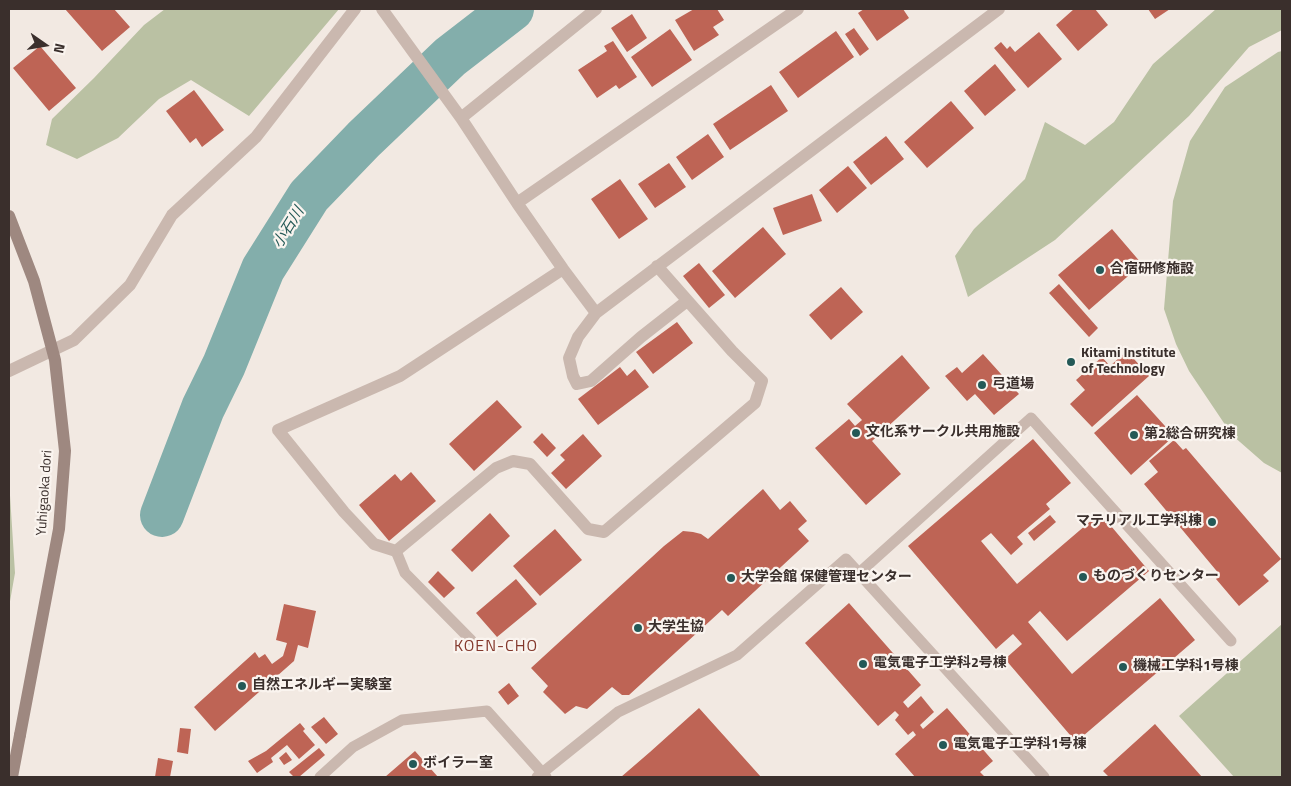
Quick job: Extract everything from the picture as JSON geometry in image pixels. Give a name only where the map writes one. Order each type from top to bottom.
[{"type":"street","points":[[9,371],[74,340],[130,285],[172,214],[256,137],[355,9]]},
{"type":"street","points":[[461,118],[596,9]]},
{"type":"street","points":[[517,203],[798,9]]},
{"type":"street","points":[[687,301],[591,381],[577,384],[569,358],[578,337],[596,313],[999,9]]},
{"type":"street","points":[[385,13],[461,118],[563,270],[596,313]]},
{"type":"street","name":"Yuhigaoka dori","points":[[9,216],[34,281],[55,360],[65,451],[59,529],[12,777]]},
{"type":"street","points":[[563,270],[400,376],[278,430],[344,512],[374,544],[396,551],[496,468],[513,461],[530,464],[588,530],[604,532],[756,404],[762,381],[732,352],[657,266]]},
{"type":"lane","points":[[859,573],[1032,418],[1231,640]]},
{"type":"lane","points":[[396,551],[405,573],[471,640]]},
{"type":"lane","points":[[320,777],[353,747],[402,720],[487,711],[542,776],[618,712],[737,655],[846,559],[1044,777]]},
{"type":"green space","points":[[165,9],[339,9],[249,116],[191,80],[159,99],[118,138],[77,159],[46,145],[52,119],[144,25]]},
{"type":"green space","points":[[1216,9],[1282,9],[1282,30],[1249,47],[1189,116],[1055,240],[968,297],[955,256],[974,229],[1025,179],[1045,122],[1085,145],[1114,122],[1153,64]]},
{"type":"green space","points":[[1282,51],[1282,473],[1264,463],[1232,435],[1189,371],[1176,344],[1164,309],[1173,201],[1190,141],[1225,87]]},
{"type":"green space","points":[[9,480],[15,573],[9,607]]},
{"type":"green space","points":[[1282,624],[1282,777],[1234,777],[1179,716]]},
{"type":"building","points":[[65,9],[114,9],[130,27],[102,51]]},
{"type":"building","points":[[694,9],[717,9],[724,20],[713,27],[719,35],[694,51],[675,20]]},
{"type":"building","points":[[864,9],[903,9],[909,18],[877,41],[858,13]]},
{"type":"building","points":[[1074,9],[1095,9],[1108,25],[1078,51],[1056,25]]},
{"type":"building","points":[[1148,9],[1170,9],[1155,19]]},
{"type":"building","points":[[632,14],[647,38],[627,52],[611,28]]},
{"type":"building","points":[[854,28],[869,49],[860,56],[845,34]]},
{"type":"building","points":[[670,29],[692,60],[652,87],[631,57]]},
{"type":"building","points":[[836,31],[854,57],[798,98],[779,72]]},
{"type":"building","points":[[1039,32],[1062,59],[1028,88],[994,48],[1001,42],[1007,49],[1010,46],[1015,52]]},
{"type":"building","points":[[613,41],[637,77],[619,89],[616,85],[597,98],[578,70],[607,51],[604,46]]},
{"type":"building","points":[[40,46],[76,88],[49,111],[13,68]]},
{"type":"building","points":[[995,64],[1016,90],[985,116],[964,91]]},
{"type":"building","points":[[771,85],[788,111],[730,150],[713,124]]},
{"type":"building","points":[[194,90],[224,130],[202,147],[196,138],[190,143],[166,111]]},
{"type":"building","points":[[951,101],[974,128],[927,168],[904,142]]},
{"type":"building","points":[[708,134],[724,157],[692,180],[676,157]]},
{"type":"building","points":[[886,136],[904,159],[871,185],[853,162]]},
{"type":"building","points":[[669,163],[686,187],[655,208],[638,184]]},
{"type":"building","points":[[848,166],[867,188],[837,213],[819,190]]},
{"type":"building","points":[[620,179],[648,219],[619,239],[591,199]]},
{"type":"building","points":[[812,194],[822,221],[783,235],[773,208]]},
{"type":"building","points":[[763,227],[786,254],[735,298],[712,271]]},
{"type":"building","name":"合宿研修施設","points":[[1112,229],[1142,264],[1089,310],[1058,275]]},
{"type":"building","points":[[699,263],[725,295],[709,308],[683,276]]},
{"type":"building","points":[[1059,284],[1098,328],[1089,337],[1049,293]]},
{"type":"building","points":[[841,287],[863,312],[831,340],[809,315]]},
{"type":"building","points":[[677,322],[693,343],[653,374],[636,352]]},
{"type":"building","points":[[1127,351],[1149,376],[1092,427],[1070,404],[1085,390],[1076,380],[1102,357],[1110,366]]},
{"type":"building","name":"弓道場","points":[[983,354],[1019,394],[994,415],[975,394],[967,401],[945,376],[957,367],[962,373]]},
{"type":"building","name":"文化系サークル共用施設","points":[[902,355],[930,388],[872,441],[901,474],[866,505],[815,448],[849,419],[855,426],[862,420],[847,404]]},
{"type":"building","points":[[620,367],[627,376],[635,369],[649,387],[598,425],[578,399]]},
{"type":"building","name":"第2総合研究棟","points":[[1137,395],[1174,436],[1131,475],[1094,433]]},
{"type":"building","points":[[497,400],[522,427],[474,471],[449,444]]},
{"type":"building","points":[[542,433],[556,448],[547,457],[533,442]]},
{"type":"building","points":[[583,434],[602,456],[566,489],[551,473],[565,460],[560,455]]},
{"type":"building","points":[[1033,439],[1071,483],[1046,504],[1050,509],[1017,537],[1023,544],[1011,555],[991,533],[981,541],[1017,584],[1100,513],[1149,571],[1067,641],[1040,611],[1028,622],[1072,674],[1160,598],[1195,640],[1076,742],[1005,659],[1022,644],[1013,634],[996,649],[908,546]]},
{"type":"building","name":"マテリアル工学科棟","points":[[1174,440],[1183,450],[1186,448],[1281,559],[1263,575],[1269,581],[1239,606],[1216,579],[1220,575],[1144,484],[1158,472],[1149,461]]},
{"type":"building","points":[[411,472],[436,501],[389,541],[359,505],[395,474],[401,481]]},
{"type":"building","name":"大学生協","points":[[763,489],[780,510],[790,501],[807,521],[798,529],[809,541],[728,616],[722,610],[629,695],[622,695],[612,687],[587,709],[576,706],[565,714],[543,692],[548,686],[531,668],[664,546],[683,531],[701,534],[708,539]]},
{"type":"building","points":[[490,513],[510,536],[472,572],[451,550]]},
{"type":"building","points":[[1050,515],[1056,522],[1034,541],[1028,533]]},
{"type":"building","points":[[555,529],[582,560],[540,596],[513,566]]},
{"type":"building","points":[[438,571],[455,588],[444,598],[428,582]]},
{"type":"building","points":[[516,579],[537,604],[497,637],[476,613]]},
{"type":"building","points":[[849,603],[921,685],[903,702],[908,708],[921,696],[934,712],[920,725],[923,729],[947,708],[993,761],[980,772],[985,777],[915,777],[895,754],[916,735],[913,731],[908,735],[895,720],[899,715],[895,711],[878,726],[805,643]]},
{"type":"building","name":"自然エネルギー実験室","points":[[284,604],[316,611],[308,648],[298,645],[294,661],[215,731],[194,707],[255,652],[259,658],[265,654],[272,664],[283,656],[287,643],[276,640]]},
{"type":"building","points":[[509,683],[519,696],[508,705],[498,692]]},
{"type":"building","points":[[699,708],[761,777],[621,777],[650,752]]},
{"type":"building","points":[[324,717],[338,734],[326,744],[311,727]]},
{"type":"building","points":[[300,723],[305,729],[303,731],[315,745],[299,759],[287,745],[271,758],[273,762],[257,773],[248,761],[266,751]]},
{"type":"building","points":[[1155,724],[1202,777],[1109,777],[1103,771]]},
{"type":"building","points":[[180,728],[191,729],[188,754],[177,752]]},
{"type":"building","points":[[319,748],[325,755],[299,777],[294,777],[289,772]]},
{"type":"building","name":"ボイラー室","points":[[415,751],[438,777],[385,777]]},
{"type":"building","points":[[286,752],[292,760],[284,765],[279,758]]},
{"type":"building","points":[[158,758],[173,761],[170,777],[155,777]]},
{"type":"waterway","name":"小石川","points":[[162,515],[203,408],[224,365],[263,269],[309,196],[364,139],[450,57],[512,9]]},
{"type":"place","name":"合宿研修施設","points":[[1100,270]]},
{"type":"place","name":"Kitami Institute of Technology","points":[[1071,362]]},
{"type":"place","name":"弓道場","points":[[982,385]]},
{"type":"place","name":"文化系サークル共用施設","points":[[856,433]]},
{"type":"place","name":"第2総合研究棟","points":[[1134,435]]},
{"type":"place","name":"マテリアル工学科棟","points":[[1212,522]]},
{"type":"place","name":"ものづくりセンター","points":[[1083,577]]},
{"type":"place","name":"大学会館 保健管理センター","points":[[731,578]]},
{"type":"place","name":"大学生協","points":[[638,628]]},
{"type":"place","name":"電気電子工学科2号棟","points":[[863,664]]},
{"type":"place","name":"機械工学科1号棟","points":[[1123,667]]},
{"type":"place","name":"自然エネルギー実験室","points":[[242,686]]},
{"type":"place","name":"電気電子工学科1号棟","points":[[943,745]]},
{"type":"place","name":"ボイラー室","points":[[413,764]]},
{"type":"district","name":"KOEN-CHO","points":[[496,647]]}]
